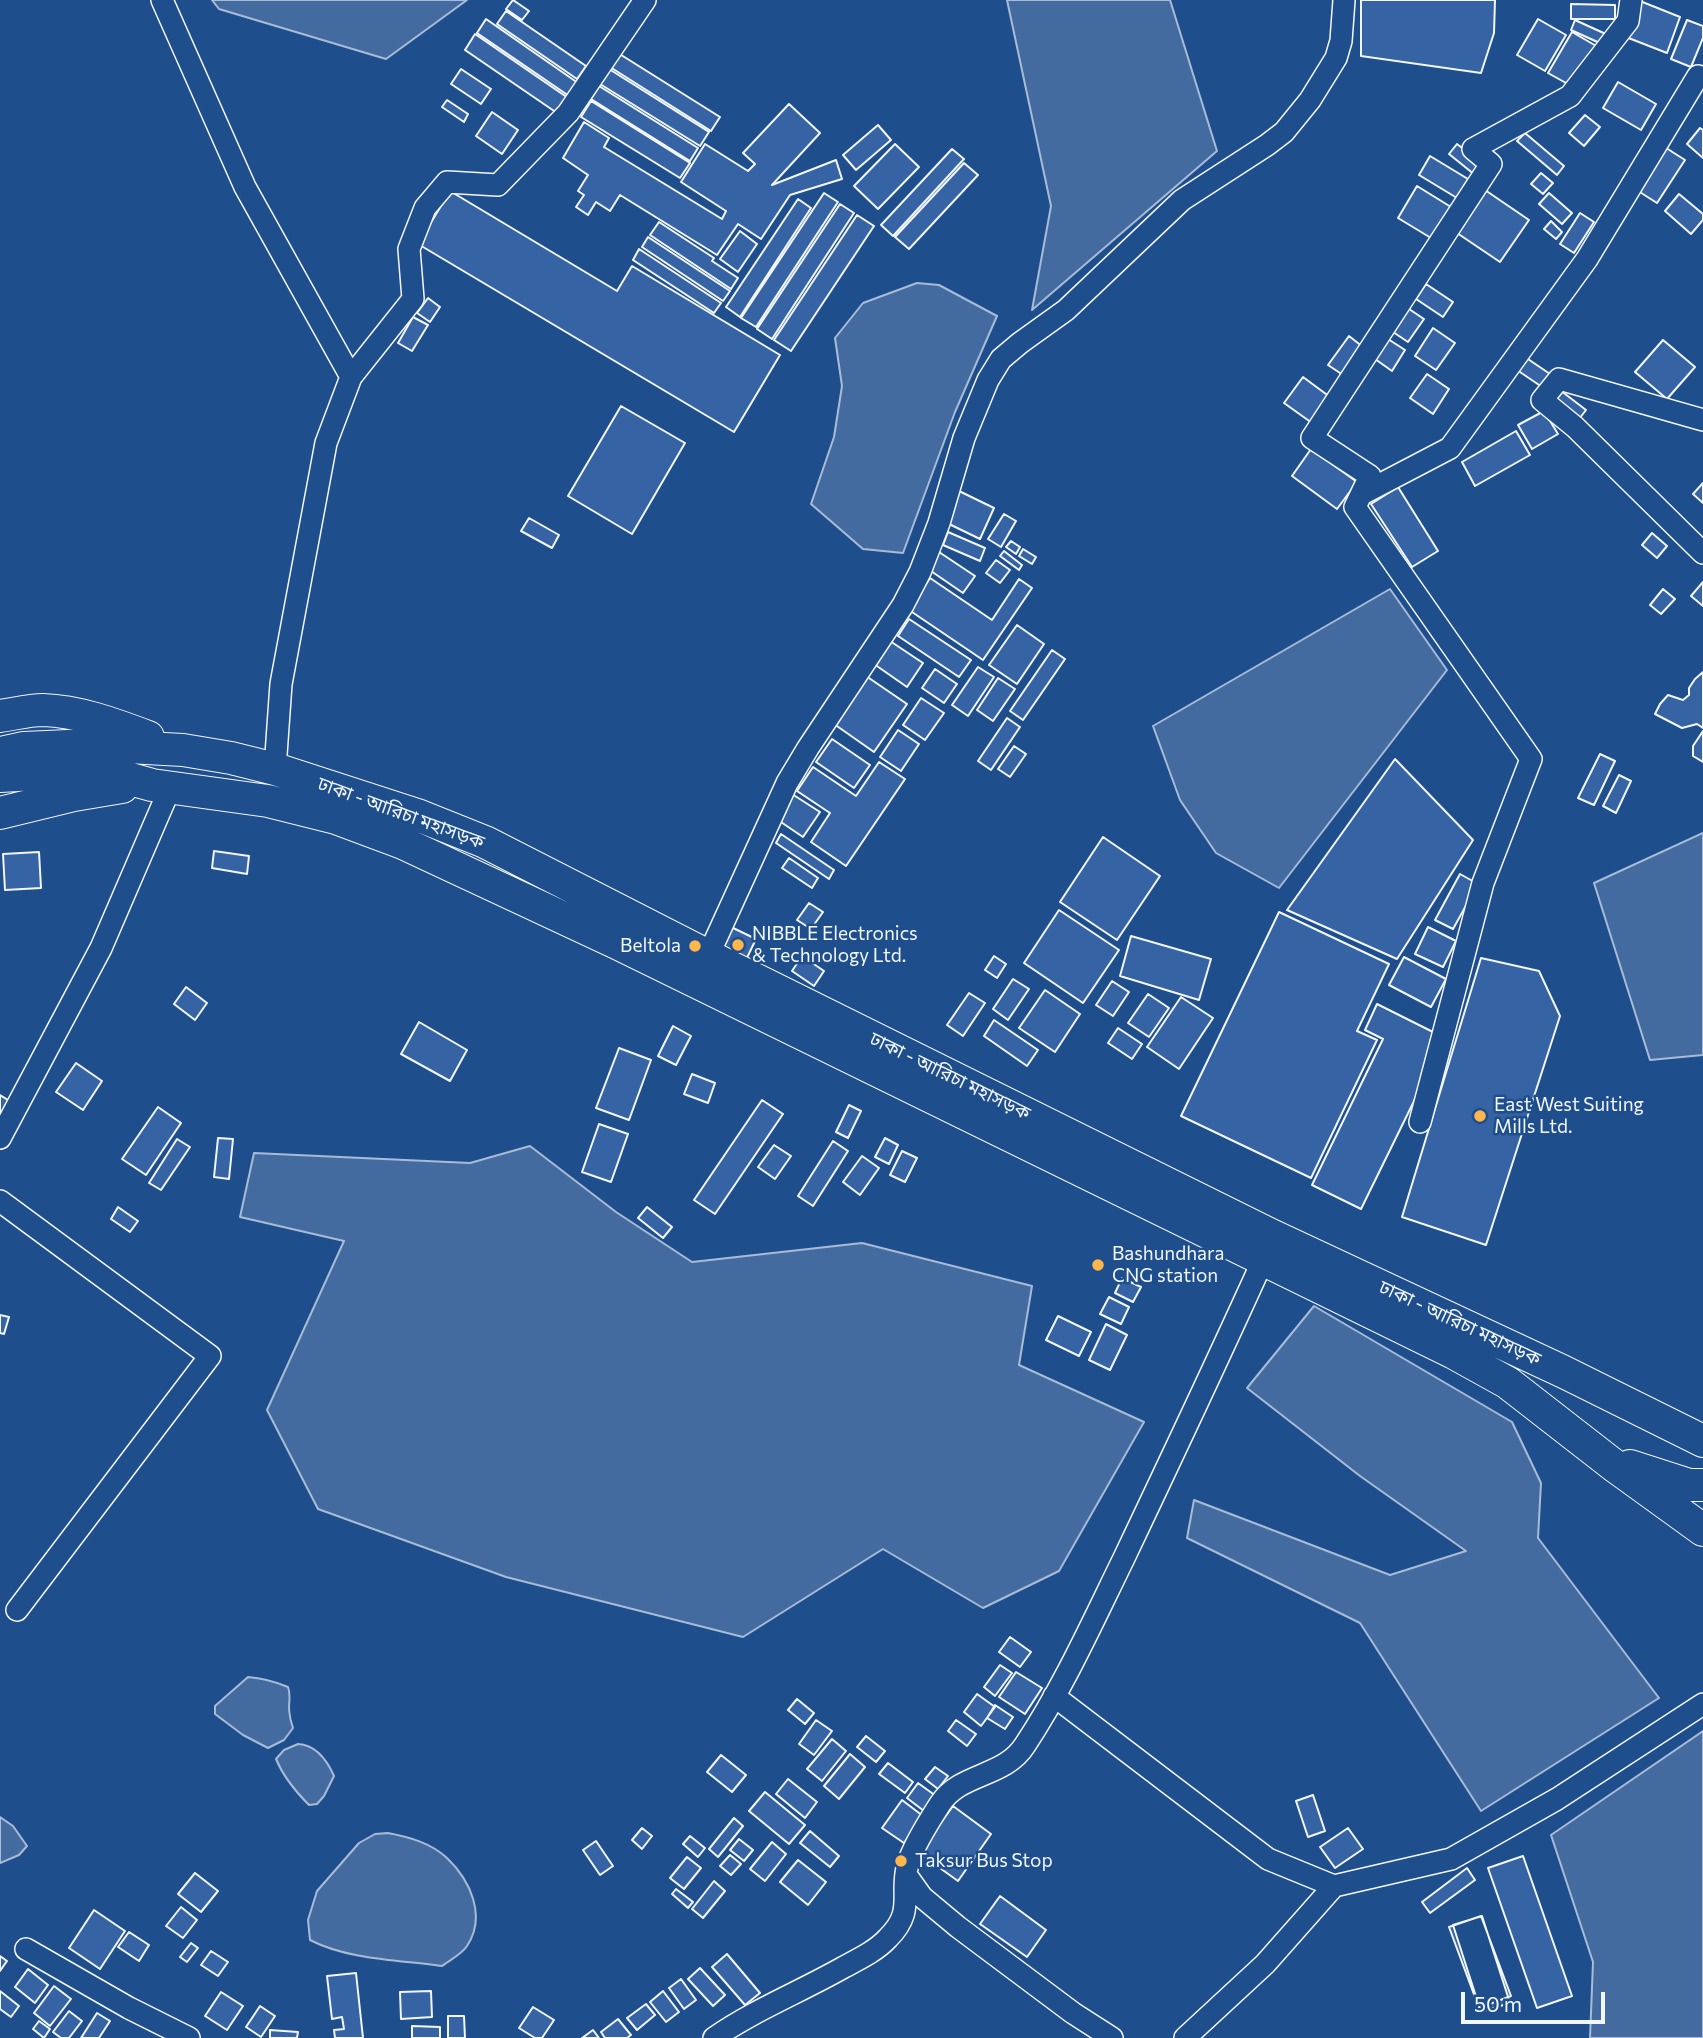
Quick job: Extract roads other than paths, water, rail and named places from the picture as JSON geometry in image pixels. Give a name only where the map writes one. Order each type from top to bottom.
[{"type":"highway","name":"ঢাকা - আরিচা মহাসড়ক","points":[[0,716],[43,710],[72,714],[118,726],[183,750]]},
{"type":"highway","name":"ঢাকা - আরিচা মহাসড়ক","points":[[0,753],[24,748],[91,745],[183,750],[275,769],[421,816],[485,842],[708,956],[1273,1236],[1564,1371],[1699,1440]]},
{"type":"highway","points":[[0,776],[88,771],[161,786],[268,801],[336,818],[403,843],[617,943],[1454,1353],[1508,1383],[1598,1454],[1703,1530]]},
{"type":"highway","points":[[0,813],[74,794],[121,787],[161,786]]},
{"type":"highway","points":[[1598,1454],[1689,1485],[1703,1485]]},
{"type":"street","points":[[162,0],[245,187],[351,377]]},
{"type":"street","points":[[275,769],[281,684],[326,443],[351,377],[413,299],[409,249],[425,208],[447,182],[498,185],[568,113],[645,0]]},
{"type":"street","points":[[708,956],[787,783],[820,728],[903,604],[920,572],[939,523],[968,427],[988,380],[1002,359],[1075,302],[1182,200],[1284,132],[1310,100],[1335,58],[1341,41],[1344,0]]},
{"type":"street","points":[[1420,1122],[1483,883],[1531,759],[1355,507],[1370,476],[1312,438],[1491,164],[1473,149],[1570,96],[1628,21],[1631,0]]},
{"type":"street","points":[[1362,494],[1450,448],[1587,259],[1702,69]]},
{"type":"street","points":[[1703,420],[1559,379],[1542,400],[1575,427],[1703,554]]},
{"type":"street","points":[[0,1138],[101,948],[161,786]]},
{"type":"street","points":[[0,1201],[210,1356],[17,1610]]},
{"type":"street","points":[[714,2038],[744,2019],[871,1952],[898,1928],[905,1912],[907,1866],[941,1802],[951,1790],[995,1771],[1014,1758],[1024,1748],[1054,1696],[1188,1425],[1262,1260]]},
{"type":"street","points":[[1054,1696],[1268,1859],[1334,1886],[1451,1859],[1557,1799],[1703,1704]]},
{"type":"street","points":[[907,1876],[922,1897],[958,1927],[1073,2013],[1112,2038]]},
{"type":"street","points":[[1185,2038],[1265,1964],[1334,1886]]},
{"type":"street","points":[[26,1949],[129,2008],[189,2038]]},
{"type":"water","points":[[212,0],[467,0],[386,59],[219,9]]},
{"type":"water","points":[[1007,0],[1170,0],[1217,151],[1032,310],[1051,206]]},
{"type":"water","points":[[917,283],[939,285],[997,316],[955,412],[903,553],[863,549],[811,504],[834,437],[842,386],[835,338],[863,303]]},
{"type":"water","points":[[1390,589],[1447,670],[1279,888],[1216,853],[1180,800],[1153,726]]},
{"type":"water","points":[[1703,833],[1703,1055],[1650,1060],[1594,883]]},
{"type":"water","points":[[530,1146],[616,1212],[692,1262],[862,1243],[1032,1286],[1019,1365],[1144,1422],[1059,1571],[983,1608],[883,1549],[743,1637],[506,1577],[318,1509],[267,1410],[344,1241],[240,1217],[254,1153],[470,1163]]},
{"type":"water","points":[[1314,1306],[1512,1422],[1541,1483],[1538,1538],[1659,1698],[1481,1811],[1360,1623],[1187,1538],[1194,1500],[1390,1575],[1466,1551],[1360,1476],[1247,1388]]},
{"type":"water","points":[[248,1677],[288,1687],[293,1728],[284,1740],[268,1748],[243,1735],[215,1714],[215,1706]]},
{"type":"water","points":[[1703,1731],[1703,2038],[1590,2038],[1593,1962],[1551,1835]]},
{"type":"water","points":[[298,1744],[310,1747],[320,1754],[334,1776],[317,1804],[309,1805],[304,1800],[286,1778],[276,1759],[284,1750]]},
{"type":"water","points":[[0,1817],[13,1826],[27,1846],[19,1855],[0,1863]]},
{"type":"water","points":[[375,1834],[404,1836],[434,1848],[455,1867],[469,1888],[476,1911],[473,1935],[465,1949],[442,1966],[341,1952],[310,1940],[308,1920],[317,1891],[359,1843]]},
{"type":"place","name":"NIBBLE Electronics & Technology Ltd.","points":[[738,945]]},
{"type":"place","name":"Beltola","points":[[695,946]]},
{"type":"place","name":"East West Suiting Mills Ltd.","points":[[1480,1116]]},
{"type":"place","name":"Bashundhara CNG station","points":[[1098,1265]]},
{"type":"place","name":"Taksur Bus Stop","points":[[901,1861]]}]
